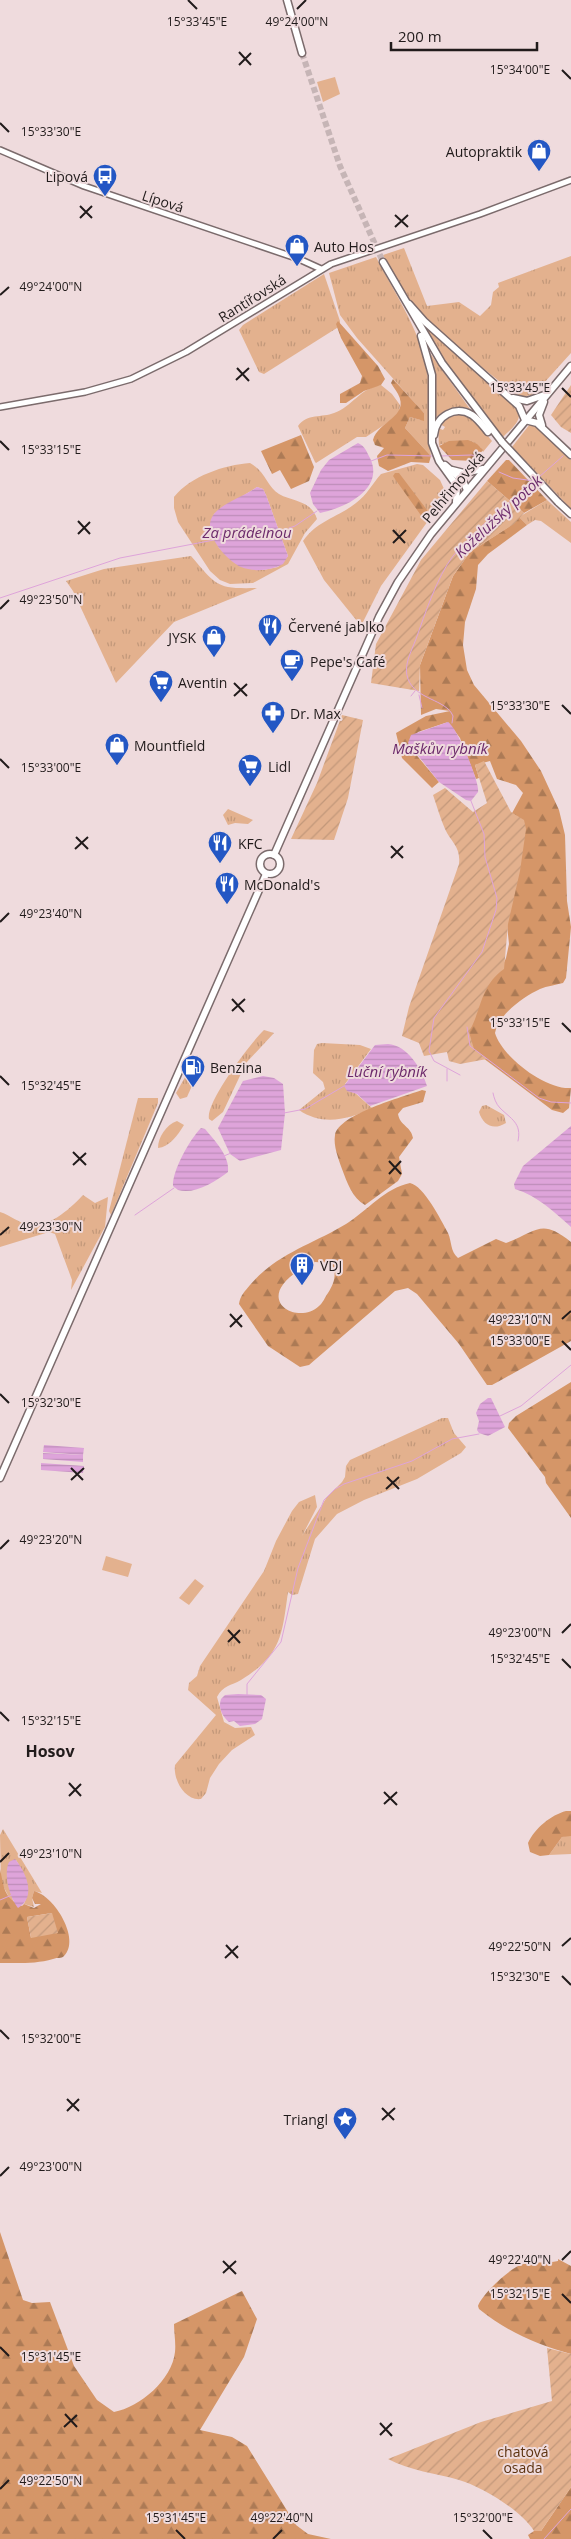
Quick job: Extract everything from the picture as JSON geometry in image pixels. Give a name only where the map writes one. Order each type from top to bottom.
[{"type":"main road","points":[[287,0],[302,53]]},
{"type":"main road","points":[[382,262],[417,323],[454,381],[488,428]]},
{"type":"main road","points":[[394,284],[424,321],[522,409],[526,420],[534,421],[571,455]]},
{"type":"main road","points":[[417,323],[431,368],[431,433],[435,448],[439,458],[457,486],[467,490]]},
{"type":"main road","name":"Pelhřimovská","points":[[274,855],[386,603],[426,541],[571,366]]},
{"type":"main road","points":[[506,394],[523,401],[548,394]]},
{"type":"main road","points":[[547,432],[539,417],[548,394]]},
{"type":"main road","points":[[435,448],[435,428],[441,420],[449,413],[460,411],[468,413],[488,428],[571,514]]},
{"type":"main road","points":[[439,458],[463,481],[467,490]]},
{"type":"main road","points":[[450,469],[464,473],[484,469]]},
{"type":"main road","points":[[456,503],[457,486]]},
{"type":"main road","points":[[266,855],[274,855],[280,861],[280,869],[274,874],[266,874],[261,870],[260,862],[266,855]]},
{"type":"main road","points":[[0,1478],[266,874]]},
{"type":"street","name":"Lípová","points":[[0,150],[84,186],[280,252],[321,269]]},
{"type":"street","name":"Rantířovská","points":[[0,407],[85,392],[131,379],[186,352],[321,269],[341,260],[480,214],[571,180]]},
{"type":"green space","points":[[335,77],[340,94],[323,102],[317,82]]},
{"type":"green space","points":[[404,248],[427,306],[459,302],[480,316],[491,305],[493,292],[499,287],[498,283],[571,256],[571,353],[534,394],[523,397],[512,392],[440,333],[408,298],[383,255]]},
{"type":"green space","points":[[376,257],[412,324],[423,351],[428,376],[431,456],[405,428],[410,417],[421,420],[424,413],[357,338],[340,315],[329,273]]},
{"type":"green space","points":[[324,274],[340,326],[264,374],[259,372],[239,330],[243,325]]},
{"type":"green space","points":[[418,319],[518,408],[518,421],[503,437],[455,376]]},
{"type":"green space","points":[[338,321],[378,366],[385,379],[381,385],[364,391],[346,403],[340,403],[340,394],[360,383],[362,376],[341,338],[336,324]]},
{"type":"green space","points":[[430,353],[469,410],[464,408],[450,409],[434,419],[434,376]]},
{"type":"green space","points":[[393,379],[424,413],[424,421],[410,417],[405,428],[431,456],[429,463],[411,462],[388,471],[379,466],[377,456],[384,448],[375,445],[373,440],[381,428],[397,414],[400,408],[401,402],[391,383]]},
{"type":"green space","points":[[381,385],[392,394],[400,405],[399,413],[366,437],[357,437],[316,463],[298,426],[310,417],[340,410],[367,390]]},
{"type":"green space","points":[[571,385],[571,433],[561,427],[551,415]]},
{"type":"green space","points":[[454,414],[471,419],[480,426],[492,441],[483,452],[480,447],[441,444],[439,446],[438,428],[443,430],[445,427],[440,424]]},
{"type":"green space","points":[[530,424],[535,424],[571,460],[571,509],[512,447]]},
{"type":"green space","points":[[301,435],[314,467],[309,481],[291,489],[280,470],[272,474],[261,451]]},
{"type":"green space","points":[[468,440],[477,444],[483,450],[474,461],[452,460],[439,446],[449,441]]},
{"type":"green space","points":[[506,460],[509,460],[547,500],[524,513],[487,481]]},
{"type":"green space","points":[[250,463],[263,475],[275,491],[284,497],[306,505],[317,519],[305,533],[288,564],[253,583],[230,584],[220,580],[210,571],[178,522],[174,508],[174,497],[189,483],[209,473]],"holes":[[[257,487],[263,489],[288,556],[278,567],[263,570],[219,548],[210,526],[214,514]]]},
{"type":"green space","points":[[417,464],[423,465],[440,480],[445,491],[441,503],[381,586],[361,626],[324,580],[303,541],[315,528],[360,500],[381,474]]},
{"type":"green space","points":[[395,473],[399,473],[427,510],[427,514],[422,517],[393,476]]},
{"type":"green space","points":[[487,481],[524,513],[514,524],[470,552],[453,576],[420,665],[419,691],[371,683],[376,644],[421,560]]},
{"type":"green space","points":[[547,500],[571,522],[571,543],[541,521],[535,520],[527,525],[519,517]]},
{"type":"green space","points":[[519,517],[527,525],[488,554],[478,565],[476,589],[465,622],[463,645],[467,670],[474,685],[521,741],[541,771],[559,810],[565,835],[567,901],[571,927],[566,978],[563,983],[540,989],[512,1007],[497,1026],[495,1033],[506,1052],[526,1070],[550,1084],[571,1088],[569,1108],[563,1113],[552,1110],[475,1052],[470,1043],[467,1023],[491,978],[502,967],[506,958],[509,944],[507,925],[511,815],[523,793],[516,785],[497,779],[490,761],[475,765],[479,778],[476,779],[460,738],[448,722],[418,732],[409,746],[439,782],[432,788],[402,758],[396,733],[426,716],[450,711],[436,709],[421,715],[420,665],[453,576],[470,552],[513,524]]},
{"type":"green space","points":[[191,556],[212,580],[218,584],[233,588],[257,588],[174,622],[116,683],[73,591],[66,581],[104,569]]},
{"type":"green space","points":[[342,715],[363,720],[348,798],[334,840],[291,839],[317,783]]},
{"type":"green space","points":[[484,761],[511,812],[524,820],[526,829],[520,871],[508,924],[504,969],[490,983],[486,990],[469,1032],[474,1049],[487,1059],[460,1064],[449,1061],[447,1052],[424,1056],[419,1043],[402,1036],[409,1007],[459,864],[457,849],[445,829],[433,795],[445,788],[473,812],[487,803],[475,765]]},
{"type":"green space","points":[[228,809],[253,820],[248,824],[235,823],[228,825],[223,815]]},
{"type":"green space","points":[[264,1030],[274,1033],[246,1063],[223,1112],[212,1121],[209,1119],[210,1111],[221,1087],[249,1047]]},
{"type":"green space","points":[[317,1044],[360,1045],[371,1049],[345,1084],[372,1108],[354,1116],[335,1120],[317,1118],[299,1110],[325,1089],[323,1082],[313,1073],[314,1050]]},
{"type":"green space","points":[[188,1072],[193,1074],[195,1079],[187,1097],[180,1099],[176,1093]]},
{"type":"green space","points":[[422,1090],[426,1091],[423,1102],[403,1108],[398,1114],[413,1138],[399,1157],[402,1174],[398,1181],[365,1205],[353,1194],[348,1184],[337,1153],[335,1135],[339,1127],[359,1113]]},
{"type":"green space","points":[[138,1098],[158,1098],[158,1103],[111,1215],[109,1211]]},
{"type":"green space","points":[[486,1105],[504,1115],[506,1123],[493,1126],[486,1123],[479,1112],[482,1106]]},
{"type":"green space","points":[[177,1121],[184,1125],[179,1133],[169,1143],[158,1148],[163,1132],[169,1125]]},
{"type":"green space","points":[[410,1183],[421,1190],[437,1212],[448,1233],[452,1249],[458,1258],[496,1239],[506,1243],[539,1229],[553,1230],[571,1242],[571,1341],[492,1385],[487,1385],[459,1344],[417,1294],[408,1288],[395,1291],[309,1365],[300,1367],[268,1346],[239,1304],[246,1289],[260,1274],[283,1257],[346,1224],[384,1195]],"holes":[[[315,1262],[330,1263],[334,1268],[334,1281],[319,1306],[309,1312],[299,1313],[281,1305],[279,1296],[282,1286],[294,1274]]]},
{"type":"green space","points":[[83,1195],[95,1203],[108,1197],[105,1227],[71,1290],[72,1280],[55,1234],[49,1232],[0,1247],[0,1212],[25,1224],[44,1224],[59,1216]]},
{"type":"green space","points":[[571,1382],[571,1518],[546,1483],[545,1477],[508,1428],[509,1423],[516,1416]]},
{"type":"green space","points":[[442,1418],[448,1418],[454,1433],[466,1447],[461,1453],[417,1479],[364,1500],[337,1514],[315,1539],[298,1594],[292,1595],[288,1592],[281,1632],[272,1652],[255,1671],[225,1688],[217,1697],[224,1722],[235,1728],[251,1727],[255,1735],[232,1750],[219,1764],[210,1778],[206,1793],[201,1799],[190,1797],[178,1783],[175,1765],[216,1715],[188,1690],[189,1683],[197,1676],[200,1666],[264,1571],[276,1541],[292,1511],[299,1502],[315,1495],[317,1507],[302,1536],[327,1497],[342,1482],[345,1477],[346,1466],[350,1460]]},
{"type":"green space","points":[[106,1556],[132,1564],[128,1577],[102,1570]]},
{"type":"green space","points":[[195,1579],[204,1586],[189,1605],[179,1598]]},
{"type":"green space","points":[[566,1811],[571,1811],[571,1836],[562,1837],[549,1855],[540,1856],[530,1852],[528,1843],[539,1827],[549,1819]]},
{"type":"green space","points":[[3,1829],[42,1893],[34,1891],[32,1898],[34,1907],[24,1904],[27,1893],[26,1881],[16,1860],[13,1901],[11,1901],[1,1882],[0,1835]]},
{"type":"green space","points":[[571,1836],[571,1854],[549,1855],[562,1837]]},
{"type":"green space","points":[[0,1869],[5,1891],[16,1903],[34,1908],[41,1904],[35,1904],[32,1898],[34,1891],[50,1901],[63,1919],[68,1930],[69,1940],[68,1949],[62,1957],[47,1961],[0,1963]],"holes":[[[52,1913],[31,1938],[27,1917]]]},
{"type":"green space","points":[[52,1913],[58,1933],[31,1938],[27,1917]]},
{"type":"green space","points":[[0,2232],[23,2300],[32,2303],[50,2302],[74,2366],[97,2400],[114,2412],[124,2409],[144,2398],[153,2391],[168,2372],[175,2352],[174,2324],[242,2291],[257,2319],[244,2357],[200,2430],[232,2437],[247,2446],[296,2525],[308,2534],[331,2539],[0,2539]]},
{"type":"green space","points":[[558,2259],[571,2266],[571,2354],[534,2342],[511,2331],[489,2317],[478,2306],[491,2288],[518,2266],[527,2263],[554,2262],[558,2261]]},
{"type":"green space","name":"chatová osada","points":[[547,2348],[571,2354],[571,2487],[541,2531],[534,2531],[520,2515],[500,2500],[468,2483],[405,2466],[388,2459],[481,2422],[552,2401]]},
{"type":"green space","points":[[571,2487],[571,2539],[530,2539],[528,2535],[534,2531],[541,2531]]},
{"type":"water","name":"Za prádelnou","points":[[358,443],[366,449],[370,458],[373,469],[372,479],[367,488],[351,502],[320,513],[313,504],[310,493],[321,470],[329,460]]},
{"type":"water","name":"Za prádelnou","points":[[257,487],[263,489],[266,495],[288,556],[283,564],[273,568],[251,570],[241,567],[222,552],[212,536],[210,528],[214,514],[218,510]]},
{"type":"water","name":"Maškův rybník","points":[[448,722],[462,744],[478,787],[478,792],[471,801],[466,800],[439,782],[408,743],[411,735]]},
{"type":"water","name":"Luční rybník","points":[[375,1045],[395,1045],[413,1059],[427,1086],[370,1106],[357,1094],[347,1091],[344,1086]]},
{"type":"water","points":[[263,1076],[274,1078],[283,1084],[285,1113],[281,1150],[240,1161],[230,1154],[218,1128],[243,1081]]},
{"type":"water","points":[[571,1126],[571,1227],[538,1200],[515,1189],[514,1184],[523,1166]]},
{"type":"water","points":[[201,1128],[205,1129],[221,1149],[227,1160],[228,1172],[217,1180],[197,1189],[191,1191],[178,1190],[173,1186],[175,1172],[187,1147]]},
{"type":"water","points":[[491,1398],[505,1427],[488,1436],[479,1433],[477,1430],[479,1421],[476,1413],[480,1404]]},
{"type":"water","points":[[44,1445],[84,1448],[83,1455],[43,1452]]},
{"type":"water","points":[[43,1453],[83,1455],[83,1462],[43,1459]]},
{"type":"water","points":[[41,1463],[84,1466],[83,1473],[41,1470]]},
{"type":"water","points":[[225,1695],[261,1695],[266,1699],[262,1719],[255,1724],[240,1726],[234,1721],[229,1722],[227,1720],[220,1709],[221,1699]]},
{"type":"water","points":[[15,1859],[23,1871],[28,1884],[27,1898],[18,1908],[12,1898],[7,1880],[7,1867],[9,1862]]},
{"type":"waterway","points":[[371,461],[387,455],[434,456]]},
{"type":"waterway","points":[[441,456],[472,455],[479,458]]},
{"type":"waterway","name":"Koželužský potok","points":[[539,477],[563,456]]},
{"type":"waterway","points":[[499,472],[513,478],[534,481]]},
{"type":"waterway","name":"Koželužský potok","points":[[452,723],[453,716],[449,710],[412,686],[406,669],[410,654],[427,607],[453,556],[482,526],[534,481]]},
{"type":"waterway","points":[[289,528],[317,511]]},
{"type":"waterway","points":[[0,598],[120,558],[214,540]]},
{"type":"waterway","name":"Koželužský potok","points":[[411,696],[415,691]]},
{"type":"waterway","points":[[419,695],[422,708]]},
{"type":"waterway","name":"Koželužský potok","points":[[460,1075],[434,1061],[429,1051],[434,1018],[482,952],[496,910],[497,898],[485,857],[484,834],[471,801]]},
{"type":"waterway","points":[[467,1027],[470,1046],[539,1098],[551,1102],[571,1103]]},
{"type":"waterway","points":[[447,1069],[447,1081]]},
{"type":"waterway","points":[[284,1113],[305,1109],[344,1086]]},
{"type":"waterway","name":"Koželužský potok","points":[[493,1093],[495,1101],[515,1122],[519,1135],[518,1141]]},
{"type":"waterway","points":[[224,1156],[231,1153]]},
{"type":"waterway","points":[[135,1215],[174,1188]]},
{"type":"waterway","points":[[500,1416],[521,1406],[571,1365]]},
{"type":"waterway","points":[[247,1695],[247,1684],[281,1642],[298,1568],[324,1500],[335,1489],[344,1484],[412,1461],[452,1439],[479,1434]]},
{"type":"waterway","points":[[0,1900],[12,1895]]},
{"type":"waterway","points":[[544,2539],[571,2509]]},
{"type":"tunnel","points":[[302,53],[340,166],[383,262]]},
{"type":"place","name":"Autopraktik","points":[[539,172]]},
{"type":"place","name":"Lipová","points":[[105,197]]},
{"type":"place","name":"Auto Hos","points":[[297,267]]},
{"type":"place","name":"Červené jablko","points":[[270,647]]},
{"type":"place","name":"JYSK","points":[[214,658]]},
{"type":"place","name":"Pepe's Café","points":[[292,682]]},
{"type":"place","name":"Aventin","points":[[161,703]]},
{"type":"place","name":"Dr. Max","points":[[273,734]]},
{"type":"place","name":"Mountfield","points":[[117,766]]},
{"type":"place","name":"Lidl","points":[[250,787]]},
{"type":"place","name":"KFC","points":[[220,864]]},
{"type":"place","name":"McDonald's","points":[[227,905]]},
{"type":"place","name":"Benzina","points":[[193,1088]]},
{"type":"place","name":"VDJ","points":[[302,1286]]},
{"type":"place","name":"Triangl","points":[[345,2140]]},
{"type":"district","name":"Hosov","points":[[50,1751]]}]
